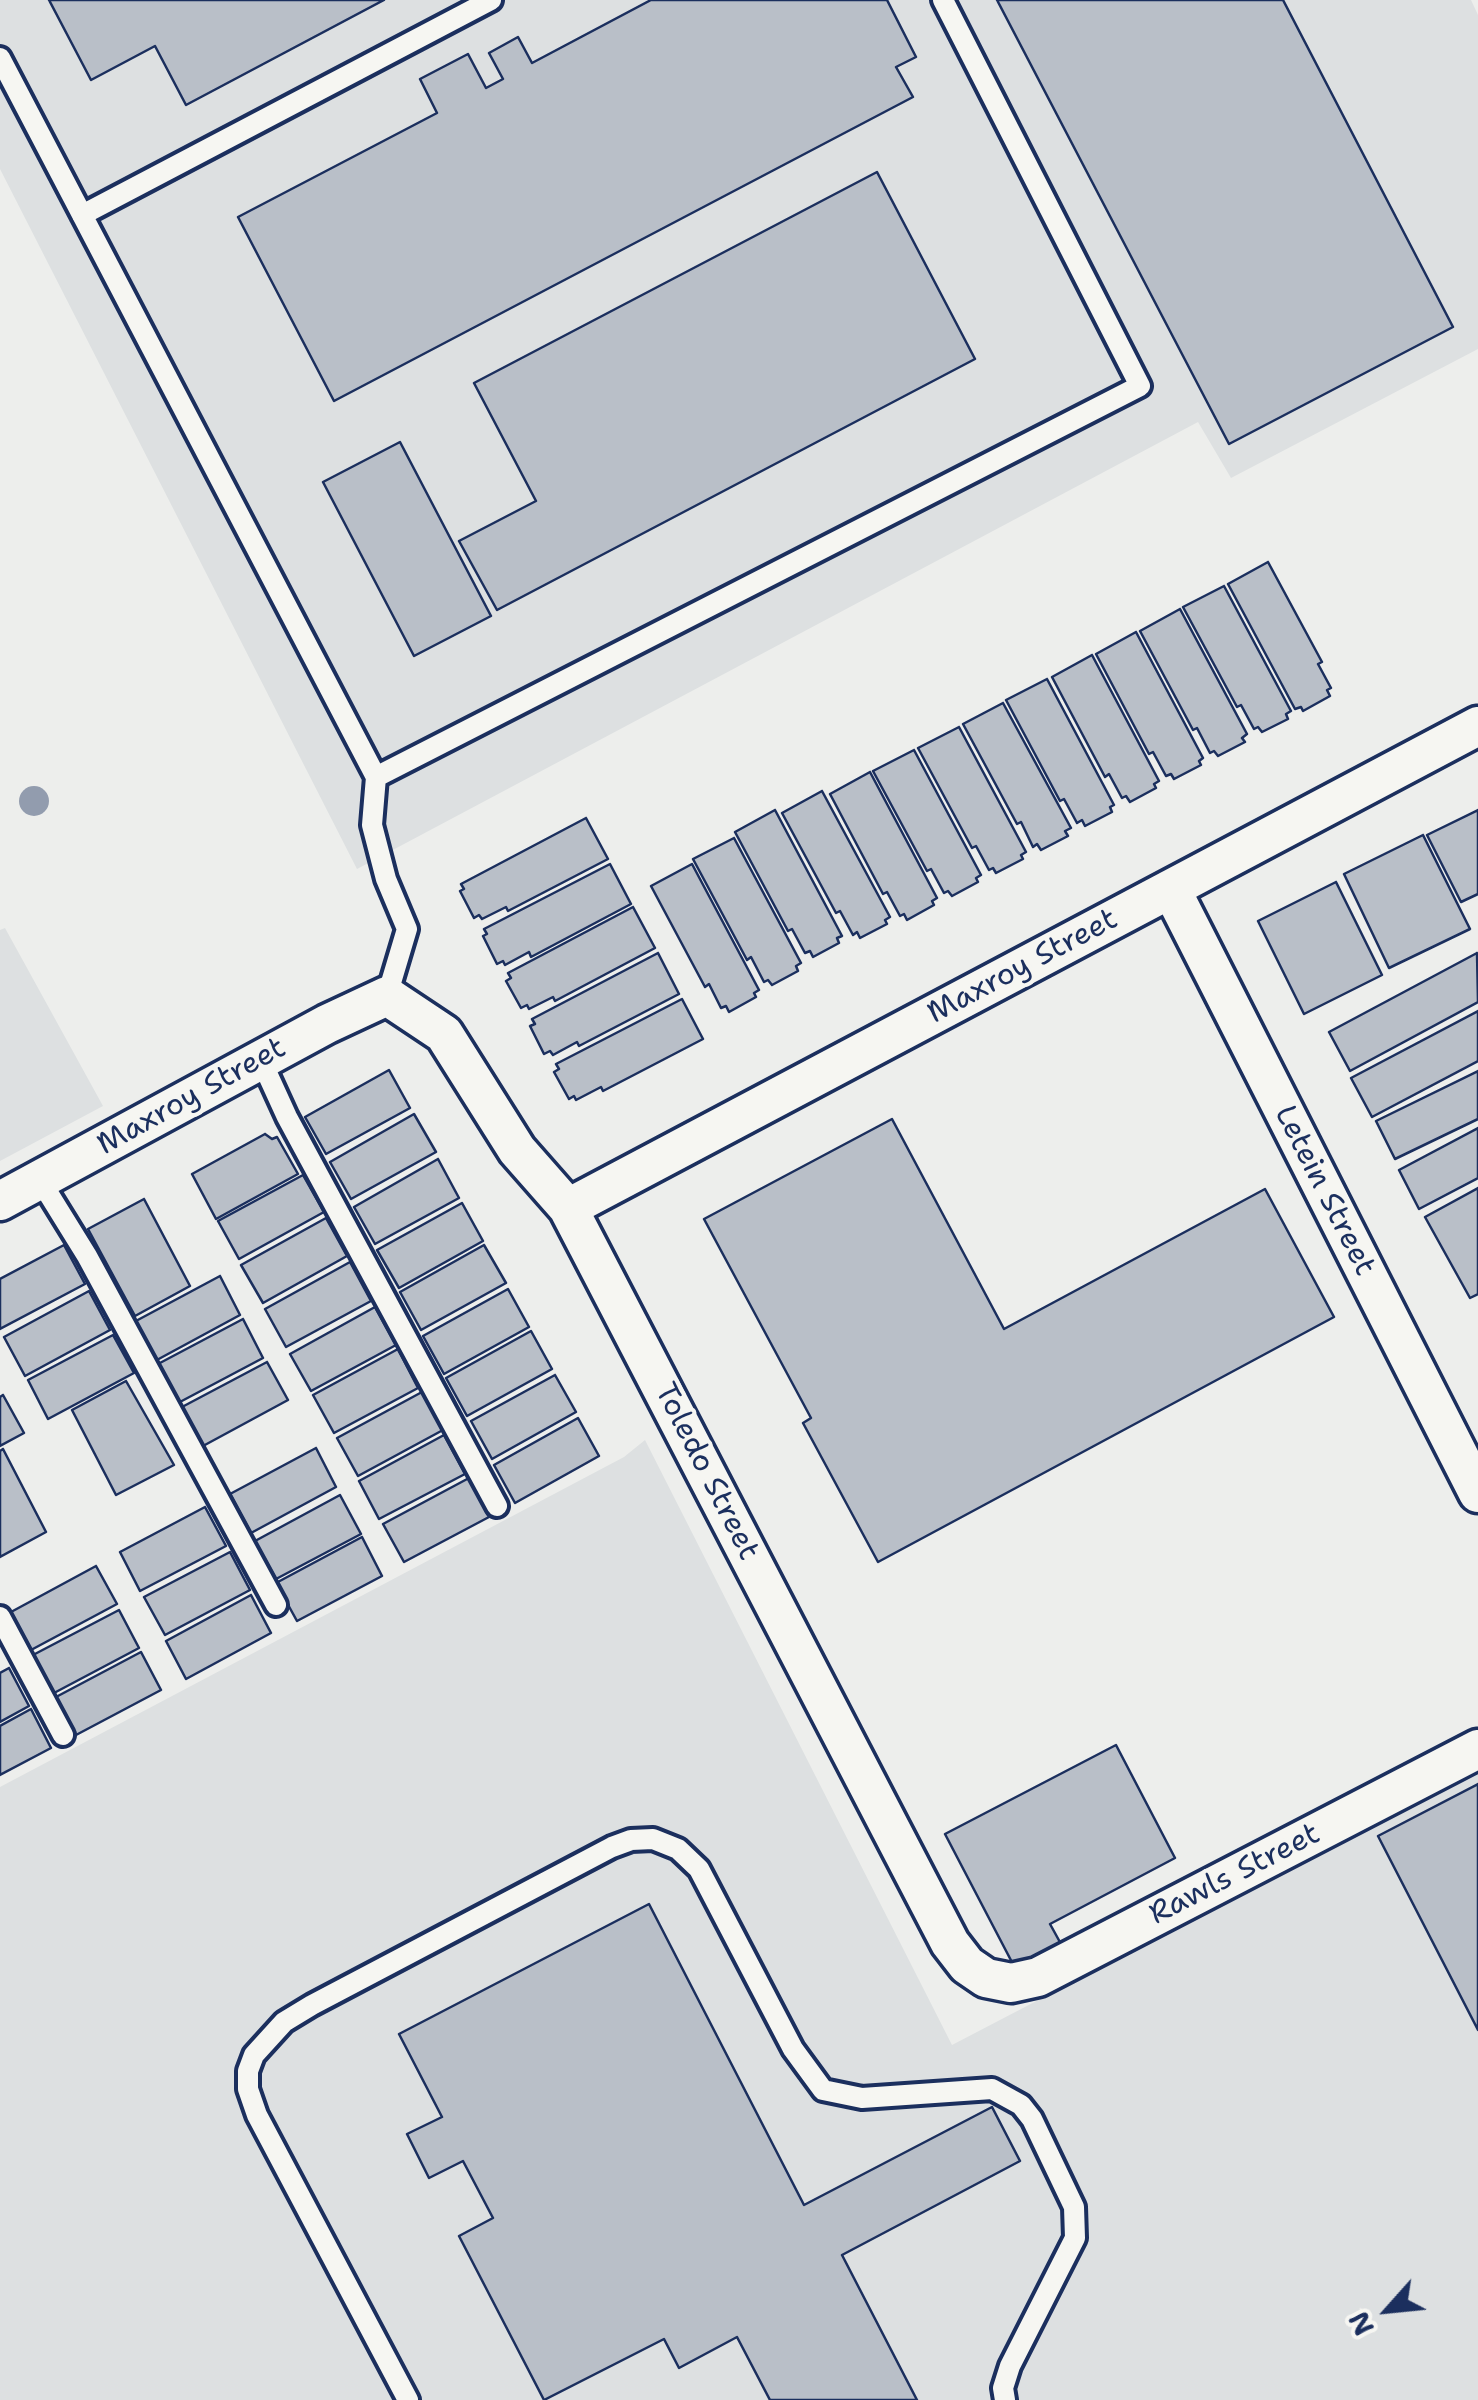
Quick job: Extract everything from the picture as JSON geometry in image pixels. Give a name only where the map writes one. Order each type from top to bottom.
[{"type":"street","name":"Maxroy Street","points":[[568,1208],[1478,726]]},
{"type":"street","name":"Letein Street","points":[[1171,889],[1478,1493]]},
{"type":"street","name":"Maxroy Street","points":[[0,1201],[387,996]]},
{"type":"street","name":"Toledo Street","points":[[387,996],[444,1034],[518,1150],[568,1208],[950,1943],[966,1965],[986,1978]]},
{"type":"street","name":"Rawls Street","points":[[986,1978],[1011,1983],[1038,1978],[1478,1749]]},
{"type":"lane","points":[[82,215],[491,0]]},
{"type":"lane","points":[[376,777],[1140,386],[943,0]]},
{"type":"lane","points":[[0,58],[376,777],[372,825],[386,878],[406,929],[387,996]]},
{"type":"lane","points":[[260,1060],[497,1506]]},
{"type":"lane","points":[[40,1180],[87,1256],[276,1606]]},
{"type":"lane","points":[[0,1617],[63,1735]]},
{"type":"lane","points":[[408,2400],[258,2114],[248,2089],[248,2071],[254,2055],[284,2022],[330,1996],[612,1847],[631,1840],[653,1839],[678,1849],[699,1869],[792,2050],[823,2090],[862,2098],[992,2089],[1021,2105],[1032,2119],[1074,2206],[1075,2238],[1010,2366],[1003,2388],[1005,2400]]},
{"type":"shaded area","points":[[0,0],[1471,0],[1478,15],[1478,349],[1231,478],[1198,422],[357,869],[0,169]]},
{"type":"shaded area","points":[[5,928],[103,1106],[0,1161],[0,930]]},
{"type":"shaded area","points":[[645,1440],[952,2045],[1478,1771],[1478,2400],[0,2400],[0,1787],[624,1457]]},
{"type":"building","points":[[49,0],[384,0],[186,105],[155,46],[91,80]]},
{"type":"building","points":[[651,0],[887,0],[916,57],[896,67],[913,97],[334,401],[238,217],[437,113],[420,79],[468,54],[486,88],[503,79],[489,53],[518,37],[532,63]]},
{"type":"building","points":[[997,0],[1283,0],[1453,327],[1229,444]]},
{"type":"building","points":[[877,172],[975,359],[497,610],[459,541],[536,501],[474,383]]},
{"type":"building","points":[[400,442],[491,616],[414,656],[323,482]]},
{"type":"building","points":[[1268,562],[1322,662],[1318,664],[1331,688],[1327,690],[1330,696],[1303,711],[1301,707],[1295,709],[1228,584]]},
{"type":"building","points":[[1224,586],[1291,711],[1286,714],[1288,719],[1262,732],[1258,727],[1254,729],[1241,705],[1237,707],[1183,607]]},
{"type":"building","points":[[1180,609],[1247,734],[1242,738],[1245,742],[1218,756],[1214,751],[1210,753],[1197,728],[1193,730],[1140,631]]},
{"type":"building","points":[[1136,632],[1203,758],[1199,761],[1201,765],[1174,779],[1171,774],[1166,776],[1153,752],[1149,754],[1096,654]]},
{"type":"building","points":[[1092,655],[1159,781],[1154,784],[1156,788],[1130,802],[1126,796],[1122,798],[1109,774],[1105,777],[1052,677]]},
{"type":"building","points":[[1047,679],[1114,805],[1110,807],[1112,812],[1085,826],[1082,820],[1077,823],[1064,799],[1060,801],[1006,700]]},
{"type":"building","points":[[1003,703],[1071,828],[1065,831],[1068,836],[1041,850],[1037,844],[1033,847],[1021,822],[1017,824],[963,724]]},
{"type":"building","points":[[959,727],[1026,852],[1021,855],[1023,859],[996,873],[993,868],[989,870],[976,846],[972,848],[918,748]]},
{"type":"building","points":[[914,750],[981,875],[976,878],[978,882],[952,896],[948,891],[944,893],[931,869],[927,871],[873,771]]},
{"type":"building","points":[[870,772],[937,898],[932,901],[934,905],[907,920],[904,914],[900,916],[887,892],[883,894],[830,794]]},
{"type":"building","points":[[822,791],[890,917],[885,920],[887,924],[860,938],[857,932],[853,935],[840,911],[836,913],[782,813]]},
{"type":"building","points":[[775,810],[842,936],[837,938],[839,943],[813,957],[810,951],[805,953],[792,929],[788,931],[735,832]]},
{"type":"building","points":[[1478,810],[1478,894],[1461,902],[1427,835]]},
{"type":"building","points":[[586,818],[608,859],[508,911],[506,907],[482,919],[479,915],[474,918],[460,891],[464,889],[461,884]]},
{"type":"building","points":[[1423,835],[1470,929],[1389,968],[1344,874]]},
{"type":"building","points":[[734,838],[801,963],[796,966],[798,971],[772,985],[768,980],[764,982],[751,957],[747,960],[693,859]]},
{"type":"building","points":[[610,864],[631,904],[531,957],[529,952],[505,965],[503,961],[497,964],[483,936],[487,934],[484,929]]},
{"type":"building","points":[[692,864],[759,990],[754,993],[756,997],[729,1012],[726,1006],[721,1008],[709,984],[705,987],[651,886]]},
{"type":"building","points":[[1336,882],[1382,975],[1304,1014],[1258,921]]},
{"type":"building","points":[[633,907],[655,948],[555,1001],[553,997],[529,1009],[527,1005],[521,1008],[506,981],[511,978],[508,973]]},
{"type":"building","points":[[658,953],[679,994],[579,1046],[577,1042],[553,1055],[550,1051],[544,1054],[530,1026],[535,1024],[532,1019]]},
{"type":"building","points":[[1477,953],[1478,1002],[1350,1071],[1329,1032]]},
{"type":"building","points":[[682,999],[703,1039],[603,1091],[601,1087],[576,1100],[574,1096],[569,1099],[554,1072],[559,1069],[556,1064]]},
{"type":"building","points":[[1478,1011],[1478,1061],[1372,1117],[1351,1078]]},
{"type":"building","points":[[389,1070],[410,1108],[326,1154],[305,1117]]},
{"type":"building","points":[[1478,1071],[1478,1119],[1395,1159],[1376,1121]]},
{"type":"building","points":[[414,1114],[436,1152],[351,1199],[330,1162]]},
{"type":"building","points":[[892,1119],[1004,1329],[1265,1189],[1334,1317],[878,1562],[803,1423],[811,1418],[704,1219]]},
{"type":"building","points":[[1478,1128],[1478,1178],[1419,1209],[1399,1170]]},
{"type":"building","points":[[265,1134],[272,1139],[277,1137],[298,1174],[216,1219],[192,1174]]},
{"type":"building","points":[[438,1159],[459,1198],[375,1244],[354,1207]]},
{"type":"building","points":[[303,1175],[324,1212],[239,1259],[218,1221]]},
{"type":"building","points":[[1478,1188],[1478,1294],[1470,1298],[1425,1217]]},
{"type":"building","points":[[144,1199],[190,1286],[135,1316],[88,1229]]},
{"type":"building","points":[[462,1203],[483,1241],[399,1288],[377,1250]]},
{"type":"building","points":[[326,1218],[347,1256],[263,1303],[241,1265]]},
{"type":"building","points":[[64,1245],[85,1284],[0,1329],[0,1279]]},
{"type":"building","points":[[484,1245],[506,1283],[421,1330],[400,1292]]},
{"type":"building","points":[[350,1262],[371,1301],[286,1347],[265,1309]]},
{"type":"building","points":[[220,1276],[240,1315],[155,1361],[134,1322]]},
{"type":"building","points":[[508,1289],[529,1327],[444,1374],[423,1336]]},
{"type":"building","points":[[89,1291],[110,1330],[25,1376],[4,1337]]},
{"type":"building","points":[[375,1307],[396,1345],[311,1391],[290,1354]]},
{"type":"building","points":[[243,1319],[263,1358],[178,1403],[158,1364]]},
{"type":"building","points":[[531,1331],[552,1369],[467,1416],[446,1378]]},
{"type":"building","points":[[113,1335],[134,1373],[48,1419],[28,1380]]},
{"type":"building","points":[[398,1349],[418,1388],[334,1433],[313,1395]]},
{"type":"building","points":[[267,1362],[288,1400],[203,1446],[182,1407]]},
{"type":"building","points":[[555,1375],[576,1412],[492,1459],[471,1421]]},
{"type":"building","points":[[126,1381],[174,1465],[116,1495],[72,1410]]},
{"type":"building","points":[[422,1392],[443,1430],[358,1476],[337,1438]]},
{"type":"building","points":[[3,1395],[24,1433],[0,1446],[0,1397]]},
{"type":"building","points":[[578,1418],[599,1456],[515,1503],[494,1465]]},
{"type":"building","points":[[444,1435],[465,1474],[379,1519],[359,1481]]},
{"type":"building","points":[[316,1448],[336,1487],[251,1533],[230,1494]]},
{"type":"building","points":[[3,1449],[46,1532],[0,1557],[0,1451]]},
{"type":"building","points":[[469,1478],[489,1517],[404,1562],[383,1524]]},
{"type":"building","points":[[340,1495],[361,1534],[276,1579],[255,1541]]},
{"type":"building","points":[[205,1507],[226,1546],[140,1591],[120,1552]]},
{"type":"building","points":[[362,1537],[382,1576],[297,1621],[276,1583]]},
{"type":"building","points":[[230,1552],[250,1590],[165,1635],[144,1597]]},
{"type":"building","points":[[96,1566],[117,1604],[31,1650],[11,1612]]},
{"type":"building","points":[[251,1595],[271,1633],[186,1679],[166,1641]]},
{"type":"building","points":[[119,1610],[139,1648],[54,1693],[33,1655]]},
{"type":"building","points":[[141,1652],[161,1690],[76,1735],[56,1697]]},
{"type":"building","points":[[9,1668],[29,1706],[0,1722],[0,1673]]},
{"type":"building","points":[[31,1709],[51,1748],[0,1775],[0,1726]]},
{"type":"building","points":[[1116,1745],[1175,1858],[1050,1924],[1061,1944],[1015,1968],[945,1834]]},
{"type":"building","points":[[1478,1784],[1478,2030],[1378,1836]]},
{"type":"building","points":[[649,1904],[804,2205],[992,2107],[1020,2161],[842,2255],[917,2400],[770,2400],[737,2337],[679,2368],[664,2339],[544,2400],[459,2236],[493,2218],[463,2161],[429,2178],[407,2134],[442,2117],[399,2034]]}]
